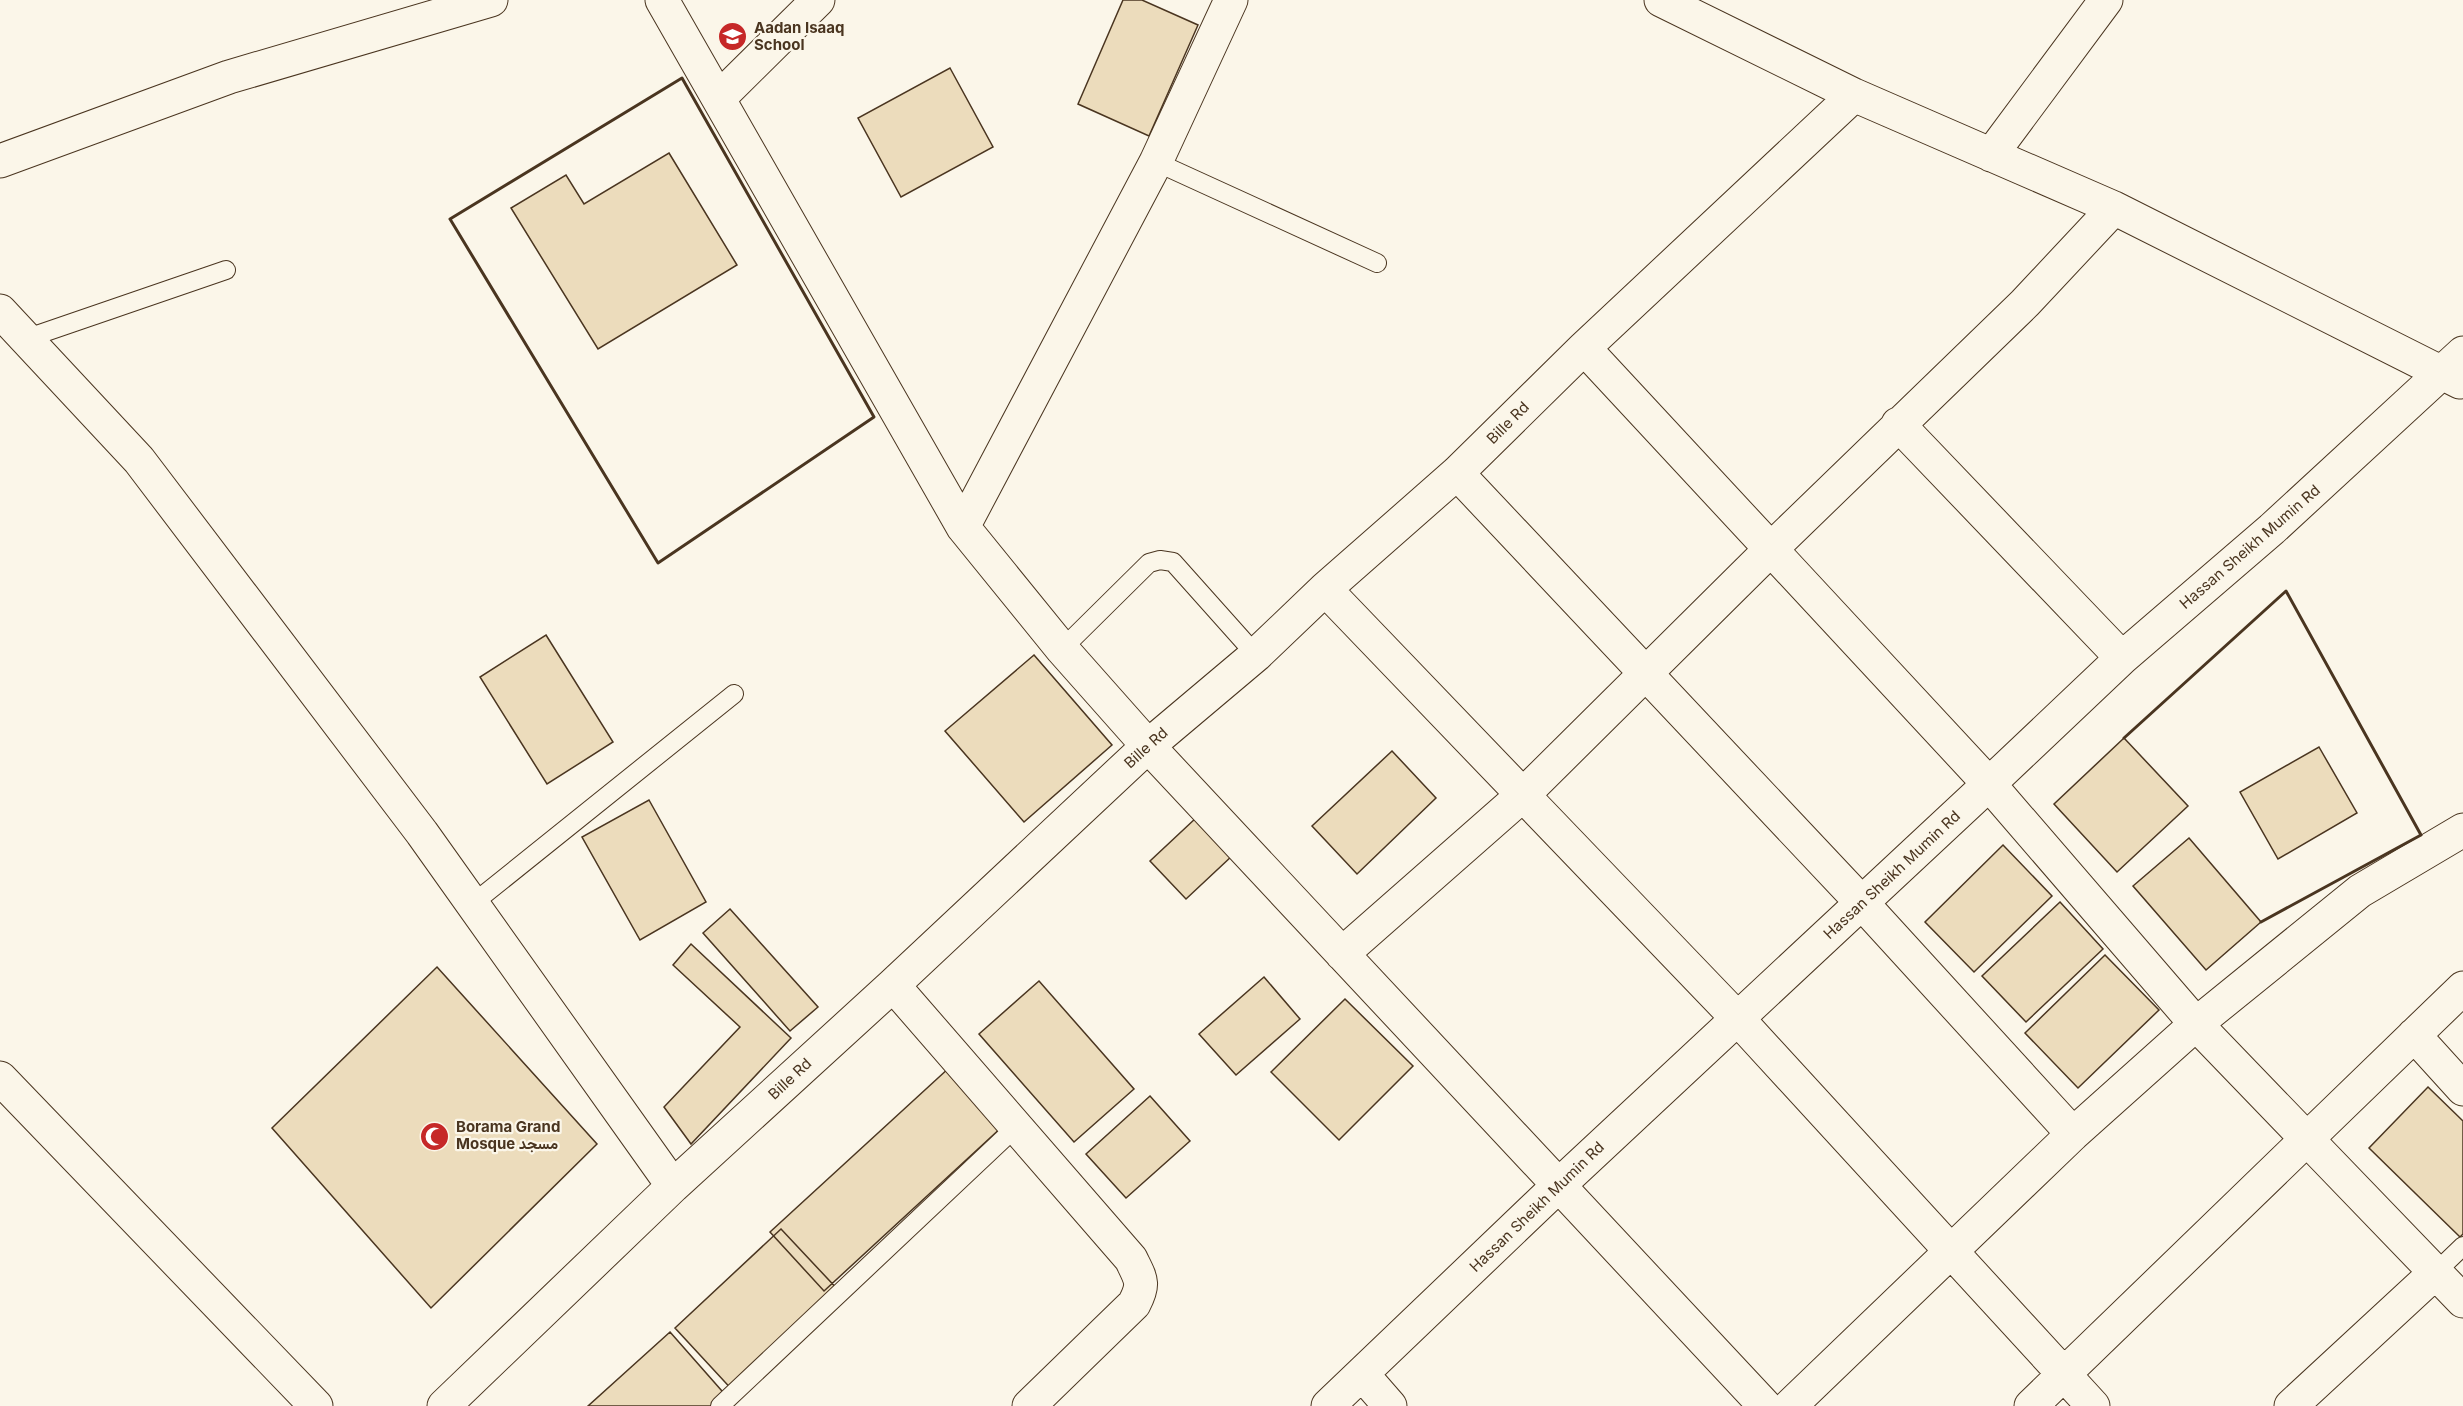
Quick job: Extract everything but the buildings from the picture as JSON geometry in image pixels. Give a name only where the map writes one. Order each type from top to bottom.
[{"type":"street","points":[[0,162],[229,77],[492,0]]},
{"type":"street","points":[[662,0],[963,526],[1062,649],[1148,746],[1765,1406]]},
{"type":"street","points":[[719,98],[818,0]]},
{"type":"street","points":[[963,526],[1156,162],[1231,0]]},
{"type":"street","points":[[1661,0],[1854,95],[2114,208],[2456,370]]},
{"type":"street","points":[[1990,155],[2106,0]]},
{"type":"street","name":"Bille Rd","points":[[444,1406],[673,1186],[893,985],[1148,746],[1256,655],[1325,589],[1457,473],[1584,348],[1854,95]]},
{"type":"street","points":[[1342,954],[1524,794],[1898,424],[2025,303],[2114,208]]},
{"type":"street","points":[[0,312],[139,460],[422,832],[673,1186]]},
{"type":"street","points":[[1584,348],[1989,784],[2196,1024],[2463,1301]]},
{"type":"street","name":"Hassan Sheikh Mumin Rd","points":[[1328,1406],[1559,1185],[2122,658],[2456,370]]},
{"type":"street","points":[[1898,424],[2122,658]]},
{"type":"street","points":[[1457,473],[1862,903],[2073,1134]]},
{"type":"street","points":[[1325,589],[1738,1019],[2093,1406]]},
{"type":"street","points":[[1790,1406],[2073,1134],[2196,1024],[2360,891],[2463,830]]},
{"type":"street","points":[[893,985],[1131,1259],[1140,1276],[1142,1288],[1134,1304],[1029,1406]]},
{"type":"street","points":[[2031,1406],[2463,988]]},
{"type":"street","points":[[2414,1035],[2463,1089]]},
{"type":"street","points":[[0,1078],[316,1406]]},
{"type":"street","points":[[2291,1406],[2436,1272]]},
{"type":"street","points":[[1363,1375],[1390,1406]]},
{"type":"lane","points":[[1156,162],[1377,263]]},
{"type":"lane","points":[[25,339],[226,270]]},
{"type":"lane","points":[[1062,649],[1149,563],[1160,560],[1173,562],[1256,655]]},
{"type":"lane","points":[[471,904],[734,694]]},
{"type":"lane","points":[[720,1406],[1016,1127]]},
{"type":"lane","points":[[2436,1272],[2463,1246]]},
{"type":"wall","points":[[682,78],[874,417],[658,563],[450,219],[682,78]]},
{"type":"wall","points":[[2124,738],[2286,591],[2421,835],[2261,922]]},
{"type":"place","name":"Aadan Isaaq School","points":[[733,37]]},
{"type":"place","name":"Borama Grand Mosque مسجد","points":[[435,1136]]}]
